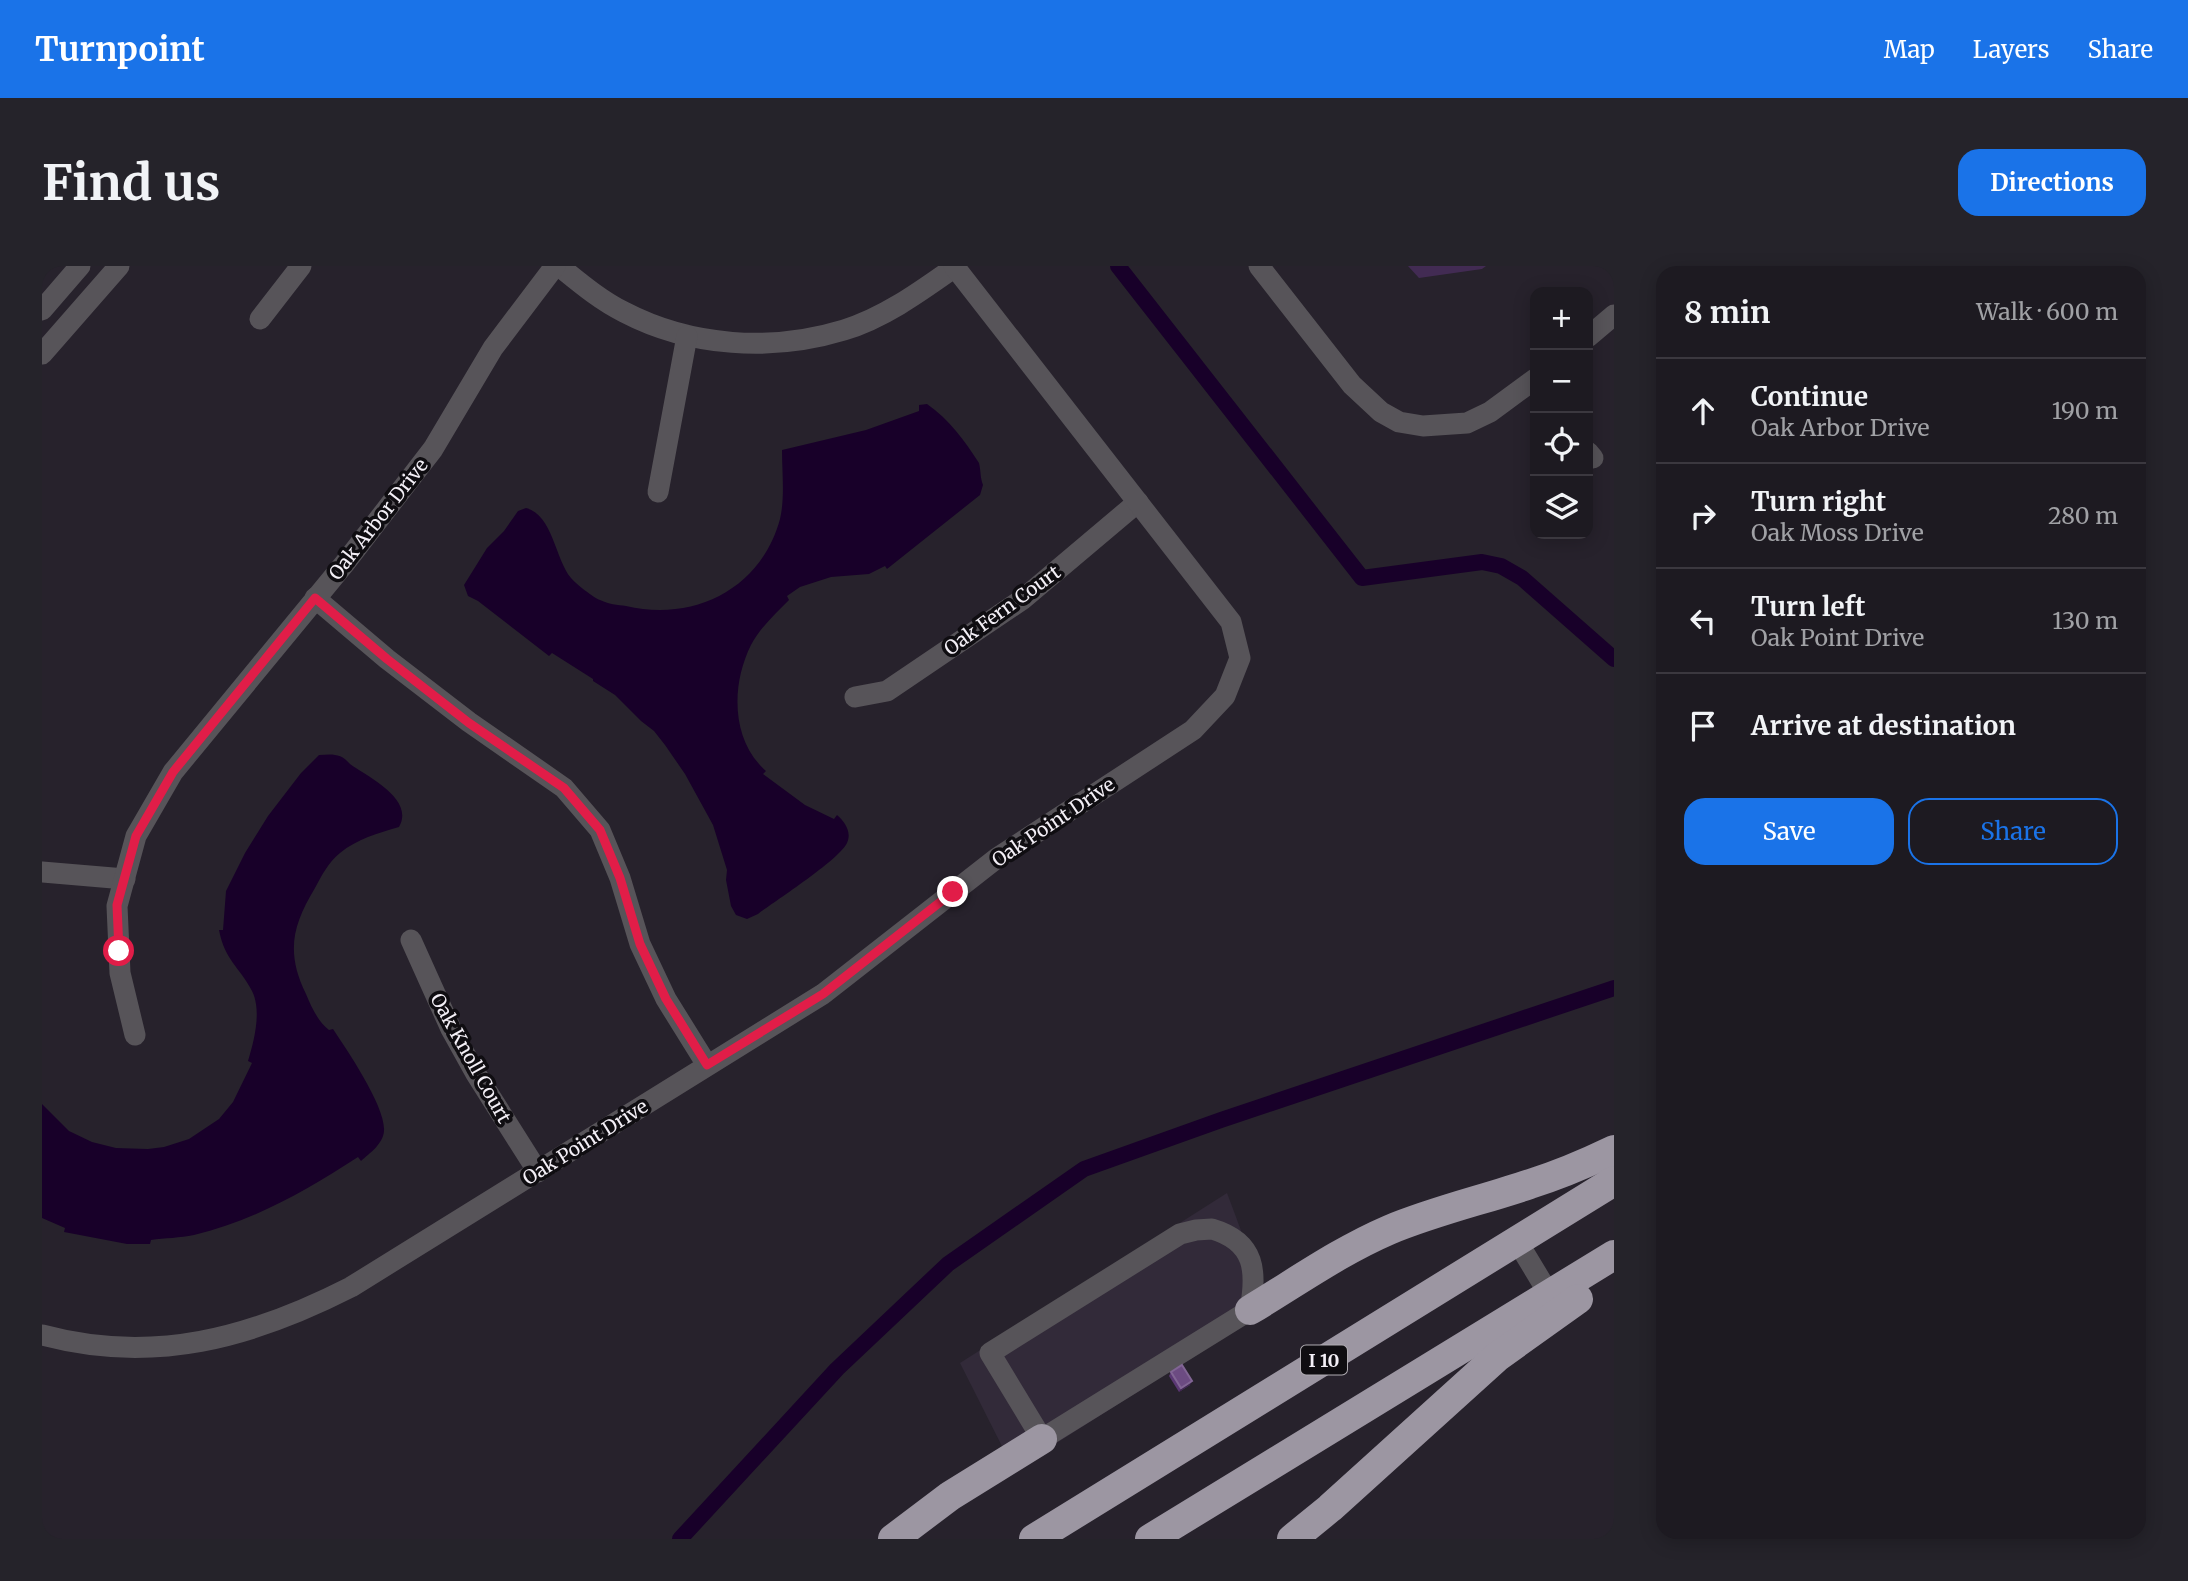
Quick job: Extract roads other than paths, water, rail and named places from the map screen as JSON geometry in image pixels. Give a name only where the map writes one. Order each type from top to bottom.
[{"type":"highway","points":[[1250,1310],[1387,1231],[1572,1170],[1614,1150]]},
{"type":"highway","name":"I 10","points":[[1034,1539],[1614,1181]]},
{"type":"highway","points":[[1150,1539],[1614,1255]]},
{"type":"highway","points":[[1292,1539],[1497,1357],[1614,1275]]},
{"type":"highway","points":[[893,1539],[950,1496],[1042,1439]]},
{"type":"street","points":[[42,310],[80,266]]},
{"type":"street","points":[[42,355],[119,266]]},
{"type":"street","points":[[260,319],[301,266]]},
{"type":"street","points":[[557,266],[624,312],[656,326],[687,336],[723,342],[762,344],[804,339],[844,330],[887,311],[955,266]]},
{"type":"street","name":"Oak Arbor Drive","points":[[135,1035],[120,973],[117,905],[136,836],[173,772],[345,563],[433,449],[494,348],[557,266]]},
{"type":"street","name":"Oak Point Drive","points":[[42,1335],[109,1348],[158,1348],[198,1342],[253,1329],[305,1311],[351,1287],[823,994],[996,858],[1193,730],[1225,696],[1240,658],[1231,622],[955,266]]},
{"type":"street","points":[[1259,266],[1352,385],[1381,411],[1399,422],[1423,426],[1467,423],[1490,412],[1530,385]]},
{"type":"street","points":[[1593,333],[1614,316]]},
{"type":"street","points":[[658,492],[687,336]]},
{"type":"street","name":"Oak Fern Court","points":[[855,697],[887,691],[1023,599],[1138,502]]},
{"type":"street","points":[[315,598],[469,723],[564,788],[600,830],[620,878],[640,944],[666,999],[707,1065]]},
{"type":"street","points":[[42,872],[125,879]]},
{"type":"street","name":"Oak Knoll Court","points":[[411,940],[451,1029],[538,1172]]},
{"type":"street","points":[[1212,1229],[1228,1234],[1236,1241],[1251,1261],[1255,1278],[1250,1310],[1042,1439],[990,1353],[1180,1234],[1212,1229]]},
{"type":"street","points":[[1517,1241],[1549,1294]]},
{"type":"waterway","points":[[1118,266],[1362,578],[1482,562],[1501,566],[1522,578],[1614,659]]},
{"type":"waterway","points":[[680,1539],[837,1369],[948,1264],[1084,1169],[1614,988]]}]
